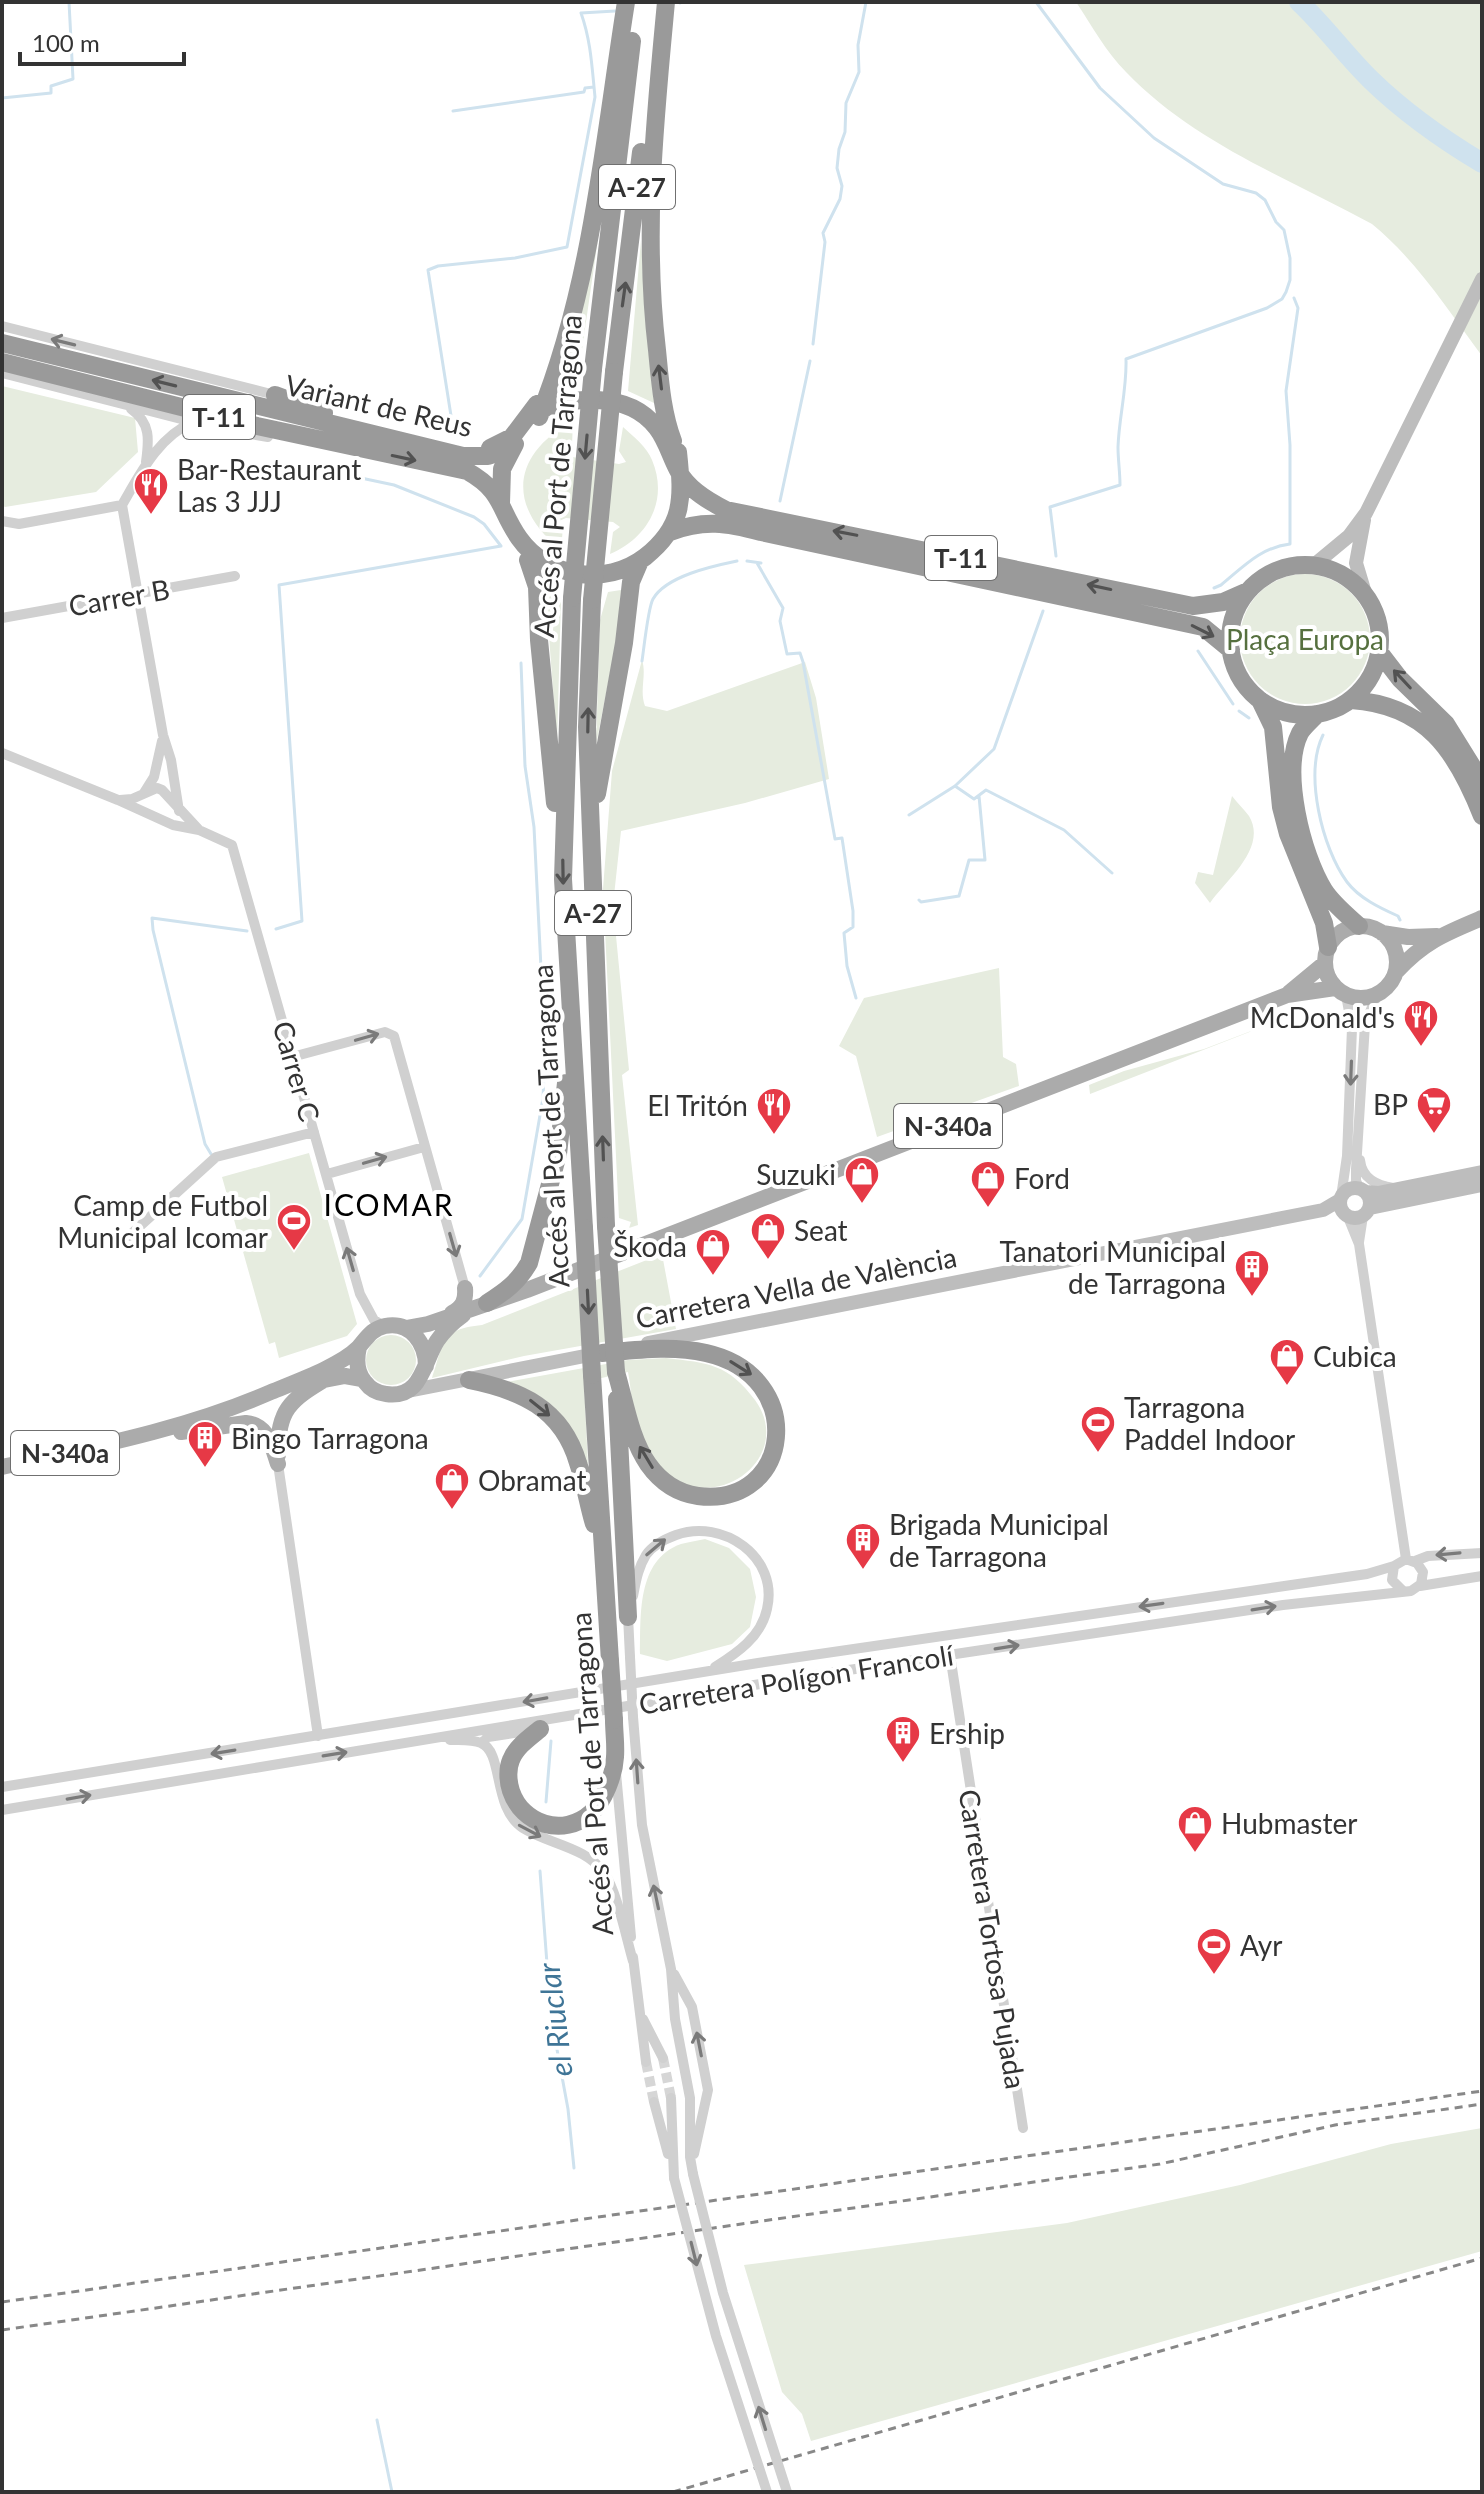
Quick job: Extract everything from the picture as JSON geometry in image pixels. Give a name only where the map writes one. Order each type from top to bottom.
[{"type":"highway","points":[[563,837],[555,808],[551,770],[537,587],[528,560],[507,532],[500,507],[502,469],[510,449],[541,412],[577,293],[626,2]]},
{"type":"highway","name":"Accés al Port de Tarragona","points":[[615,1759],[563,837],[572,598],[593,369],[636,2]]},
{"type":"highway","name":"Accés al Port de Tarragona","points":[[628,1617],[606,1226],[587,727],[592,600],[614,372],[657,2]]},
{"type":"highway","points":[[666,2],[653,132],[650,267],[665,415],[678,452],[700,486],[714,498],[746,513]]},
{"type":"highway","name":"Variant de Reus","points":[[2,343],[336,426],[442,458]]},
{"type":"highway","name":"Variant de Reus","points":[[2,362],[296,438],[442,458],[475,457],[510,449]]},
{"type":"highway","points":[[275,395],[329,415],[336,426]]},
{"type":"highway","name":"T-11","points":[[541,412],[576,399],[595,399],[629,408],[655,425],[680,475],[711,502],[726,510],[1173,612],[1203,627],[1231,650],[1240,678],[1260,700]]},
{"type":"highway","points":[[442,458],[500,445],[541,412]]},
{"type":"highway","points":[[670,532],[681,501],[678,452]]},
{"type":"highway","name":"T-11","points":[[442,458],[482,480],[533,553],[556,568],[585,575],[608,574],[641,566],[670,532],[691,524],[711,522],[726,522],[761,532],[1173,612],[1211,605],[1248,591],[1279,570],[1314,565]]},
{"type":"highway","points":[[528,560],[556,577],[583,583],[602,583],[641,566],[670,542],[696,529],[722,527],[761,532]]},
{"type":"highway","points":[[1260,700],[1281,711],[1317,714],[1351,700],[1372,674],[1380,653],[1379,624],[1365,593],[1348,578],[1314,565]]},
{"type":"highway","points":[[590,836],[624,643],[631,582],[641,566]]},
{"type":"highway","points":[[1231,650],[1232,625],[1248,591]]},
{"type":"highway","points":[[1380,653],[1400,679],[1446,724],[1482,782]]},
{"type":"highway","points":[[1260,700],[1273,727],[1281,807],[1288,834],[1324,923],[1326,955]]},
{"type":"highway","points":[[1351,700],[1379,702],[1416,717],[1450,753],[1462,771],[1482,816]]},
{"type":"highway","points":[[1317,714],[1301,731],[1293,759],[1300,829],[1325,892],[1359,926]]},
{"type":"highway","points":[[479,1306],[520,1279],[529,1263],[551,1188],[564,1104],[569,977]]},
{"type":"highway","points":[[602,1353],[667,1348],[688,1350],[721,1357],[749,1373],[768,1394],[775,1411],[778,1428],[769,1461],[752,1481],[728,1495],[689,1495],[673,1488],[648,1464],[641,1451],[616,1372]]},
{"type":"highway","points":[[469,1380],[504,1388],[532,1400],[564,1433],[579,1464],[603,1553]]},
{"type":"highway","points":[[540,1729],[509,1763],[509,1784],[521,1810],[543,1824],[572,1824],[590,1814],[602,1799],[615,1759]]},
{"type":"main road","points":[[1377,995],[1389,985],[1415,950],[1482,918]]},
{"type":"main road","name":"N-340a","points":[[1287,995],[1326,955],[1339,933],[1359,926]]},
{"type":"main road","points":[[1359,926],[1408,937],[1439,936]]},
{"type":"main road","points":[[1382,933],[1394,948],[1396,972]]},
{"type":"main road","points":[[1326,955],[1327,976],[1340,991]]},
{"type":"main road","name":"N-340a","points":[[2,1467],[206,1417],[271,1393],[334,1363],[359,1347],[365,1337],[384,1326],[406,1328],[527,1290],[1287,995],[1340,991],[1365,998],[1377,995]]},
{"type":"main road","points":[[443,1318],[460,1308],[465,1298],[465,1288]]},
{"type":"main road","name":"N-340a","points":[[271,1393],[345,1376],[362,1379],[380,1393],[392,1395],[408,1391],[422,1378],[437,1340],[454,1321],[479,1306]]},
{"type":"main road","points":[[406,1328],[422,1343],[426,1366]]},
{"type":"main road","points":[[359,1347],[356,1358],[362,1379]]},
{"type":"main road","points":[[278,1464],[280,1422],[287,1407],[298,1396],[327,1378]]},
{"type":"main road","points":[[128,1438],[255,1424],[264,1429],[278,1464]]},
{"type":"street","points":[[1365,593],[1356,563],[1354,538],[1482,279]]},
{"type":"street","points":[[2,326],[275,395]]},
{"type":"street","points":[[2,373],[193,422],[296,438]]},
{"type":"street","points":[[126,405],[146,424],[150,437],[146,464]]},
{"type":"street","points":[[179,811],[122,505],[146,464],[178,428],[193,422]]},
{"type":"street","points":[[2,521],[19,524],[122,505]]},
{"type":"street","points":[[1314,565],[1354,538]]},
{"type":"street","name":"Carrer B","points":[[2,618],[235,576]]},
{"type":"street","points":[[118,800],[143,794],[154,777],[163,735]]},
{"type":"street","name":"Carrer C","points":[[2,753],[173,825],[199,830],[226,841],[236,852],[360,1294],[374,1320],[384,1326]]},
{"type":"street","name":"Carrer C","points":[[143,794],[157,788],[162,790],[199,830]]},
{"type":"street","points":[[143,794],[156,818]]},
{"type":"street","points":[[1340,991],[1352,1028],[1347,1156],[1351,1208],[1410,1560],[1423,1572],[1420,1586]]},
{"type":"street","points":[[1351,1208],[1370,1201],[1356,1181],[1357,1142],[1365,1024],[1377,995]]},
{"type":"street","points":[[292,1057],[391,1032],[394,1036],[465,1288]]},
{"type":"street","points":[[129,1236],[216,1157],[314,1132]]},
{"type":"street","points":[[1357,1142],[1360,1167],[1367,1178],[1399,1189]]},
{"type":"street","points":[[327,1174],[424,1147]]},
{"type":"street","points":[[1351,1208],[1350,1189],[1399,1189],[1482,1172]]},
{"type":"street","name":"Carretera Vella de València","points":[[408,1391],[1323,1210],[1482,1185]]},
{"type":"street","points":[[278,1464],[318,1736]]},
{"type":"street","points":[[628,1617],[638,1570],[648,1552],[665,1539],[687,1531],[703,1530],[723,1533],[741,1543],[760,1565],[769,1595],[767,1610],[762,1623],[741,1650],[709,1671]]},
{"type":"street","points":[[1482,1553],[1410,1560],[1394,1566],[1392,1580],[1402,1590],[1411,1591],[1420,1586],[1482,1576]]},
{"type":"street","name":"Carretera Polígon Francolí","points":[[2,1787],[709,1671],[1367,1574],[1394,1566]]},
{"type":"street","name":"Carretera Polígon Francolí","points":[[2,1810],[950,1655],[1402,1590]]},
{"type":"street","name":"Accés al Port de Tarragona","points":[[628,1617],[642,1825],[671,1969],[675,2019],[690,2098],[693,2174],[723,2293],[787,2492]]},
{"type":"street","name":"Carretera Tortosa Pujada","points":[[950,1655],[1023,2128]]},
{"type":"street","points":[[482,1743],[488,1737],[540,1729],[583,1713]]},
{"type":"street","points":[[428,1739],[482,1743],[493,1755],[500,1794],[520,1827],[581,1854],[602,1869],[612,1886],[633,1961]]},
{"type":"street","name":"Accés al Port de Tarragona","points":[[615,1759],[638,2010],[646,2062]]},
{"type":"street","name":"Accés al Port de Tarragona","points":[[671,1969],[692,2007],[708,2090],[692,2160],[693,2174]]},
{"type":"street","name":"Accés al Port de Tarragona","points":[[638,2010],[663,2058]]},
{"type":"street","points":[[671,2098],[674,2178]]},
{"type":"street","points":[[654,2102],[716,2336],[767,2492]]},
{"type":"green space","points":[[1076,2],[1482,2],[1482,356],[1418,270],[1372,224],[1243,157],[1181,119],[1119,64]]},
{"type":"green space","points":[[598,239],[577,384],[559,387],[573,344]]},
{"type":"green space","points":[[641,240],[646,325],[654,403],[628,391]]},
{"type":"green space","points":[[2,386],[135,418],[138,452],[96,492],[5,507],[2,505]]},
{"type":"green space","points":[[573,421],[572,445],[565,450],[572,457],[619,464],[626,462],[619,451],[623,427],[647,451],[657,475],[658,489],[652,516],[635,538],[610,554],[613,532],[620,527],[613,522],[566,518],[559,521],[563,527],[561,550],[531,516],[525,499],[524,481],[528,465],[553,434]]},
{"type":"green space","name":"Plaça Europa","points":[[1305,574],[1330,579],[1351,593],[1365,614],[1370,639],[1365,664],[1351,685],[1330,699],[1305,704],[1280,699],[1259,685],[1245,664],[1240,639],[1245,614],[1259,593],[1280,579]]},
{"type":"green space","points":[[545,583],[557,588],[561,602],[557,743]]},
{"type":"green space","points":[[621,590],[617,637],[596,745],[600,620],[608,592]]},
{"type":"green space","points":[[642,660],[645,706],[667,711],[805,662],[816,698],[829,779],[745,803],[621,831],[613,905],[629,1070],[622,1075],[638,1225],[629,1228],[631,1222],[619,1218],[603,889],[612,771]]},
{"type":"green space","points":[[1232,796],[1249,816],[1253,840],[1243,863],[1210,903],[1195,883],[1198,872],[1213,875]]},
{"type":"green space","points":[[999,968],[1003,1057],[1016,1064],[1019,1086],[877,1137],[856,1056],[839,1046],[864,998]]},
{"type":"green space","points":[[1314,1007],[1090,1094],[1089,1085],[1124,1071],[1204,1049]]},
{"type":"green space","name":"Camp de Futbol Municipal Icomar","points":[[309,1153],[357,1324],[347,1336],[279,1358],[275,1342],[269,1344],[222,1177]]},
{"type":"green space","points":[[662,1254],[676,1329],[524,1356],[432,1378],[445,1340],[458,1330],[482,1325]]},
{"type":"green space","points":[[391,1335],[409,1342],[416,1360],[409,1378],[391,1385],[373,1378],[366,1360],[373,1342]]},
{"type":"green space","points":[[666,1358],[716,1367],[736,1379],[755,1400],[766,1425],[763,1449],[751,1469],[731,1482],[706,1488],[681,1483],[657,1465],[638,1432],[628,1372],[584,1382],[588,1465],[559,1412],[538,1395],[507,1382],[628,1360]]},
{"type":"green space","points":[[705,1539],[729,1548],[750,1569],[756,1597],[750,1627],[732,1644],[667,1661],[640,1654],[644,1591],[656,1563],[666,1552],[681,1544]]},
{"type":"green space","points":[[1482,2128],[1482,2251],[811,2441],[802,2414],[782,2392],[744,2265],[1067,2223],[1240,2185],[1391,2144]]},
{"type":"waterway","points":[[2,98],[51,93],[51,86],[73,79],[69,2]]},
{"type":"waterway","points":[[813,344],[825,242],[823,233],[840,199],[839,149],[845,132],[846,103],[859,72],[858,45],[866,2]]},
{"type":"waterway","points":[[1036,2],[1100,88],[1154,138],[1223,184],[1256,193],[1265,200],[1276,222],[1284,230],[1290,258],[1290,280],[1282,299],[1267,308],[1126,359],[1118,447],[1120,485],[1050,507],[1056,556]]},
{"type":"waterway","points":[[1299,2],[1384,92],[1424,125],[1482,163]]},
{"type":"waterway","points":[[452,422],[428,270],[567,247],[595,97],[589,44],[581,13],[615,11]]},
{"type":"waterway","points":[[453,111],[584,92],[585,88],[594,87]]},
{"type":"waterway","points":[[1214,588],[1261,554],[1290,544],[1290,445],[1286,391],[1298,308],[1294,298]]},
{"type":"waterway","points":[[780,501],[810,361]]},
{"type":"waterway","points":[[276,929],[302,921],[279,585],[501,546],[484,524],[474,517],[394,485],[361,478]]},
{"type":"waterway","points":[[642,661],[649,611],[659,591],[691,573],[737,561]]},
{"type":"waterway","points":[[747,561],[761,563]]},
{"type":"waterway","points":[[757,563],[783,608],[780,621],[787,654],[800,653],[803,662],[835,839],[842,838],[853,911],[853,927],[844,933],[847,966],[856,998]]},
{"type":"waterway","points":[[909,815],[955,786],[994,749],[1043,611]]},
{"type":"waterway","points":[[1198,651],[1233,704]]},
{"type":"waterway","points":[[480,1276],[522,1219],[543,1098],[545,1049],[534,827],[525,766],[521,663]]},
{"type":"waterway","points":[[1239,711],[1249,718]]},
{"type":"waterway","points":[[1323,735],[1315,770],[1316,790],[1318,810],[1330,850],[1352,888],[1400,920]]},
{"type":"waterway","points":[[955,786],[974,799],[986,790],[1064,830],[1112,873]]},
{"type":"waterway","points":[[919,900],[959,896],[969,860],[985,860],[979,796]]},
{"type":"waterway","points":[[211,1154],[205,1144],[152,918],[247,931]]},
{"type":"waterway","name":"el Riuclar","points":[[546,1802],[551,1741]]},
{"type":"waterway","name":"el Riuclar","points":[[540,1871],[551,2017],[568,2109],[574,2168]]},
{"type":"waterway","name":"el Riuclar","points":[[377,2420],[392,2492]]},
{"type":"tunnel","points":[[663,2058],[671,2098]]},
{"type":"tunnel","points":[[646,2062],[654,2102]]},
{"type":"railway","points":[[2,2302],[1482,2091]]},
{"type":"railway","points":[[2,2330],[1160,2164],[1335,2125],[1482,2104]]},
{"type":"railway","points":[[673,2492],[1482,2258]]},
{"type":"place","name":"Bar-Restaurant Las 3 JJJ","points":[[151,516]]},
{"type":"place","name":"McDonald's","points":[[1421,1048]]},
{"type":"place","name":"BP","points":[[1434,1135]]},
{"type":"place","name":"El Tritón","points":[[774,1136]]},
{"type":"place","name":"Suzuki","points":[[862,1205]]},
{"type":"place","name":"Ford","points":[[988,1209]]},
{"type":"place","name":"Camp de Futbol Municipal Icomar","points":[[294,1252]]},
{"type":"place","name":"Seat","points":[[768,1261]]},
{"type":"place","name":"Škoda","points":[[713,1277]]},
{"type":"place","name":"Tanatori Municipal de Tarragona","points":[[1252,1298]]},
{"type":"place","name":"Cubica","points":[[1287,1387]]},
{"type":"place","name":"Tarragona Paddel Indoor","points":[[1098,1454]]},
{"type":"place","name":"Bingo Tarragona","points":[[205,1469]]},
{"type":"place","name":"Obramat","points":[[452,1511]]},
{"type":"place","name":"Brigada Municipal de Tarragona","points":[[863,1571]]},
{"type":"place","name":"Ership","points":[[903,1764]]},
{"type":"place","name":"Hubmaster","points":[[1195,1854]]},
{"type":"place","name":"Ayr","points":[[1214,1976]]},
{"type":"district","name":"ICOMAR","points":[[389,1204]]}]
